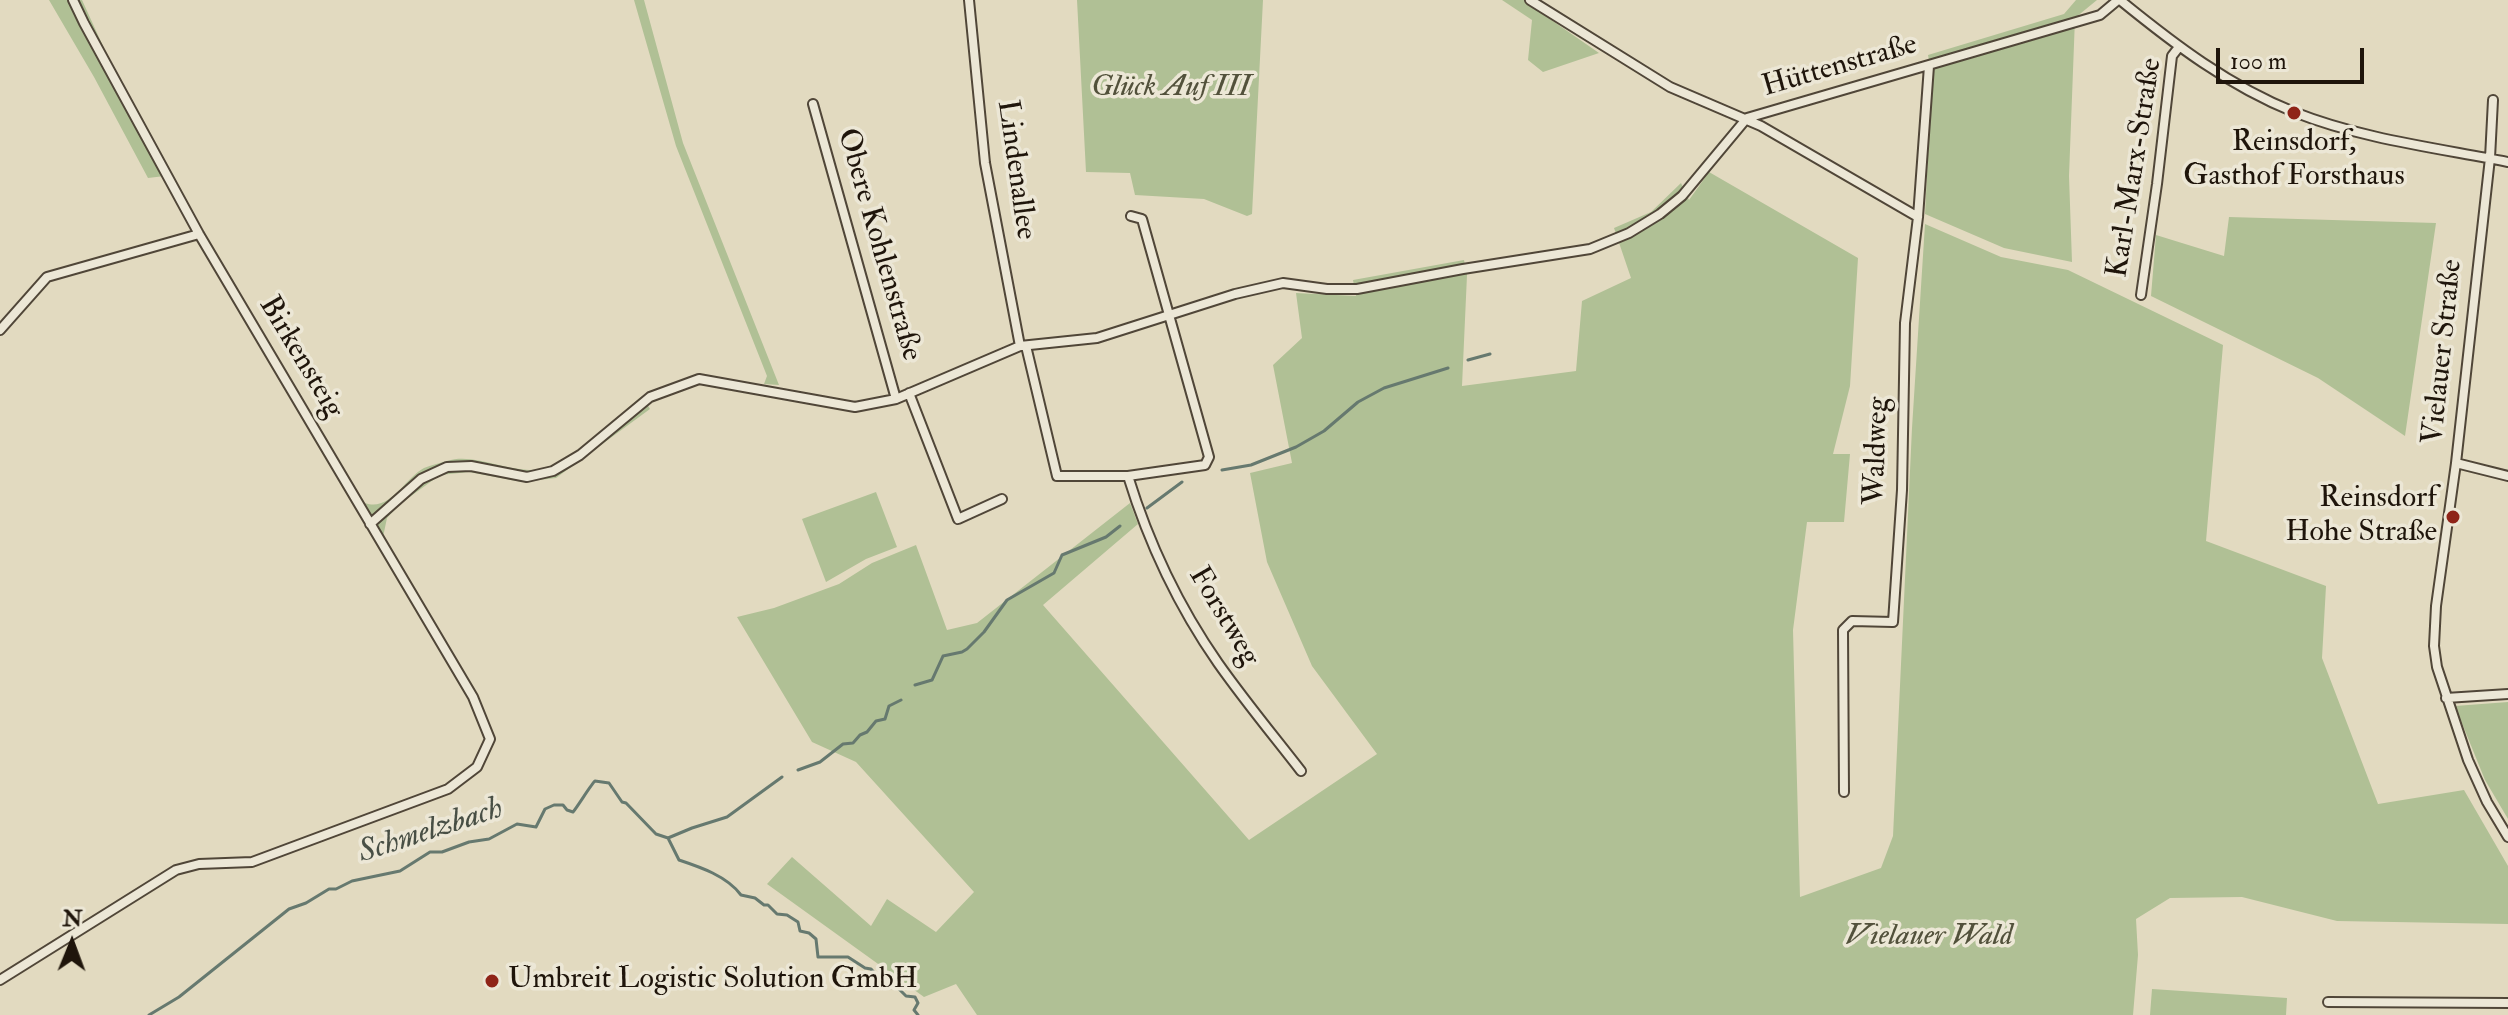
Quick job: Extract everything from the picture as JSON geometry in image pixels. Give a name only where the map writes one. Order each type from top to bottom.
[{"type":"street","name":"Birkensteig","points":[[0,980],[176,870],[199,864],[252,862],[448,789],[477,767],[490,739],[473,697],[199,234],[73,0]]},
{"type":"street","name":"Lindenallee","points":[[969,0],[985,163],[1023,346]]},
{"type":"street","points":[[1530,0],[1670,87],[1747,118],[1918,217]]},
{"type":"street","points":[[2119,0],[2179,47],[2258,96],[2319,121],[2508,162]]},
{"type":"street","name":"Hüttenstraße","points":[[1235,294],[1283,283],[1327,289],[1357,289],[1590,249],[1629,233],[1682,196],[1747,118],[2100,15],[2119,0]]},
{"type":"street","name":"Karl-Marx-Straße","points":[[2141,295],[2172,56],[2179,47]]},
{"type":"street","name":"Waldweg","points":[[1844,792],[1843,630],[1852,621],[1893,622],[1902,490],[1905,323],[1918,217],[1929,66]]},
{"type":"street","name":"Vielauer Straße","points":[[2493,100],[2490,158],[2456,463],[2436,604],[2434,646],[2446,698],[2468,760],[2487,802],[2508,837]]},
{"type":"street","name":"Obere Kohlenstraße","points":[[813,104],[896,399]]},
{"type":"street","points":[[1023,346],[1057,476],[1128,476],[1205,465],[1209,457],[1142,219],[1131,216]]},
{"type":"street","points":[[0,330],[47,277],[199,234]]},
{"type":"street","name":"Obere Kohlenstraße","points":[[370,524],[421,479],[447,467],[471,466],[527,477],[553,471],[580,455],[650,397],[699,379],[855,407],[896,399],[1023,346],[1097,338],[1235,294]]},
{"type":"street","points":[[909,393],[958,519],[1002,499]]},
{"type":"street","points":[[2456,463],[2508,476]]},
{"type":"street","name":"Forstweg","points":[[1128,476],[1143,524],[1181,601],[1217,662],[1301,771]]},
{"type":"street","points":[[2446,698],[2508,694]]},
{"type":"street","points":[[2328,1002],[2508,1003]]},
{"type":"green space","points":[[49,0],[82,0],[123,90],[173,175],[148,178]]},
{"type":"green space","points":[[634,0],[644,0],[683,143],[779,385],[764,384],[767,376],[676,146]]},
{"type":"green space","name":"Glück Auf III","points":[[1077,0],[1263,0],[1252,214],[1247,216],[1204,199],[1135,195],[1130,173],[1086,172]]},
{"type":"green space","points":[[1502,0],[1534,0],[1534,8],[1599,53],[1543,72],[1528,60],[1532,20]]},
{"type":"green space","points":[[2076,0],[2097,0],[2075,18],[2069,176],[2072,262],[2004,248],[1925,214],[1932,76],[1928,55],[2064,14]]},
{"type":"green space","name":"Vielauer Wald","points":[[1709,172],[1858,258],[1850,386],[1833,454],[1850,454],[1844,522],[1807,522],[1793,630],[1800,897],[1881,868],[1893,836],[1925,224],[2001,257],[2068,270],[2223,345],[2206,541],[2326,586],[2322,658],[2378,804],[2464,790],[2508,866],[2508,924],[2337,921],[2242,897],[2170,898],[2136,919],[2138,955],[2133,1015],[977,1015],[956,984],[924,997],[767,884],[792,857],[871,926],[887,899],[936,932],[974,892],[856,762],[812,742],[737,617],[774,608],[839,584],[872,563],[916,545],[947,630],[977,623],[1130,503],[1138,524],[1043,605],[1249,840],[1377,754],[1312,666],[1267,562],[1250,473],[1292,463],[1273,365],[1302,338],[1296,293],[1356,296],[1353,280],[1464,260],[1467,275],[1462,386],[1576,371],[1582,301],[1631,278],[1614,228],[1651,212],[1681,183],[1689,200]]},
{"type":"green space","points":[[2229,217],[2436,223],[2405,436],[2318,378],[2151,296],[2156,235],[2224,256]]},
{"type":"green space","points":[[642,396],[650,409],[556,478],[522,482],[469,472],[440,475],[400,504],[387,518],[383,537],[365,503],[382,503],[424,468],[447,461],[472,460],[524,470],[550,466],[586,444]]},
{"type":"green space","points":[[876,492],[897,547],[866,559],[826,582],[802,519]]},
{"type":"green space","points":[[2508,702],[2508,819],[2485,780],[2455,706]]},
{"type":"green space","points":[[2152,989],[2287,998],[2286,1015],[2150,1015]]},
{"type":"waterway","points":[[1468,360],[1490,354]]},
{"type":"waterway","points":[[1222,470],[1251,465],[1296,447],[1324,431],[1358,402],[1384,388],[1448,368]]},
{"type":"waterway","points":[[1147,508],[1182,482]]},
{"type":"waterway","points":[[915,685],[932,680],[943,656],[967,649],[984,632],[1007,600],[1054,573],[1062,555],[1106,537],[1120,526]]},
{"type":"waterway","points":[[798,770],[820,762],[843,744],[853,743],[876,721],[885,719],[889,706],[901,700]]},
{"type":"waterway","points":[[668,838],[727,817],[782,777]]},
{"type":"waterway","name":"Schmelzbach","points":[[149,1015],[179,997],[289,909],[352,881],[400,871],[430,852],[442,852],[469,842],[489,839],[517,824],[536,827],[545,809],[554,805],[563,805],[573,812],[595,781],[609,783],[622,802],[656,834],[668,838],[679,860],[713,873],[741,895],[755,898],[777,914],[787,915],[798,922],[800,931],[816,939],[818,957],[848,957],[871,969],[888,988],[897,987],[906,996],[915,997],[918,1003],[914,1010],[918,1015]]},
{"type":"place","name":"Reinsdorf, Gasthof Forsthaus","points":[[2294,113]]},
{"type":"place","name":"Reinsdorf Hohe Straße","points":[[2453,517]]},
{"type":"place","name":"Umbreit Logistic Solution GmbH","points":[[492,981]]}]
